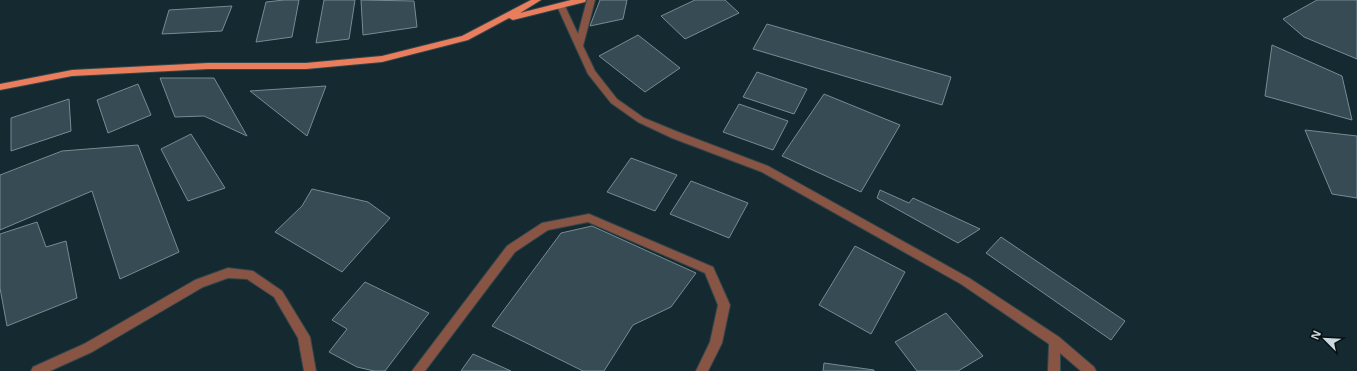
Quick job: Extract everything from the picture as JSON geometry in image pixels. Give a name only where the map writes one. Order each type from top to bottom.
[{"type":"main road","points":[[0,87],[72,73],[208,66],[306,66],[382,59],[465,38],[537,0]]},
{"type":"main road","points":[[503,19],[560,3],[582,0]]},
{"type":"street","points":[[578,46],[591,0]]},
{"type":"street","points":[[560,3],[578,46],[591,72],[614,101],[641,120],[675,135],[765,169],[965,281],[1055,341],[1090,371]]},
{"type":"street","points":[[418,371],[511,249],[546,226],[589,218],[709,270],[724,305],[716,343],[702,371]]},
{"type":"street","points":[[37,371],[88,348],[199,283],[228,274],[249,274],[278,294],[304,337],[310,371]]},
{"type":"street","points":[[1054,371],[1055,341]]},
{"type":"building","points":[[299,0],[292,37],[256,42],[266,2]]},
{"type":"building","points":[[324,0],[355,0],[349,39],[316,43]]},
{"type":"building","points":[[361,0],[414,1],[417,27],[363,35]]},
{"type":"building","points":[[600,0],[627,0],[623,19],[590,26]]},
{"type":"building","points":[[695,0],[725,0],[739,13],[685,39],[661,16]]},
{"type":"building","points":[[1317,0],[1357,0],[1357,59],[1304,37],[1283,19]]},
{"type":"building","points":[[232,6],[222,31],[162,34],[169,10]]},
{"type":"building","points":[[767,24],[951,77],[942,105],[753,49]]},
{"type":"building","points":[[638,35],[680,68],[645,92],[599,56]]},
{"type":"building","points":[[1272,45],[1342,76],[1352,120],[1265,96]]},
{"type":"building","points":[[757,72],[807,89],[794,114],[743,97]]},
{"type":"building","points":[[160,78],[214,78],[247,136],[204,116],[175,117]]},
{"type":"building","points":[[138,84],[151,115],[108,133],[97,100]]},
{"type":"building","points":[[326,86],[307,136],[250,91]]},
{"type":"building","points":[[824,94],[900,125],[861,192],[782,156]]},
{"type":"building","points":[[69,99],[71,131],[11,151],[11,118]]},
{"type":"building","points":[[739,104],[788,121],[773,150],[723,132]]},
{"type":"building","points":[[1305,130],[1357,136],[1357,198],[1332,194]]},
{"type":"building","points":[[191,134],[225,188],[188,201],[161,149]]},
{"type":"building","points":[[138,145],[179,252],[120,279],[92,191],[0,230],[0,175],[62,151]]},
{"type":"building","points":[[631,158],[677,175],[655,211],[607,192]]},
{"type":"building","points":[[691,181],[748,203],[729,238],[670,214]]},
{"type":"building","points":[[312,189],[368,202],[390,218],[342,272],[275,232],[302,206]]},
{"type":"building","points":[[880,190],[909,203],[913,198],[980,229],[958,243],[877,198]]},
{"type":"building","points":[[37,222],[46,247],[66,241],[77,298],[7,326],[0,288],[0,234]]},
{"type":"building","points":[[592,226],[696,273],[671,307],[633,325],[604,371],[583,371],[492,326],[561,233]]},
{"type":"building","points":[[1001,237],[1125,321],[1111,340],[986,253]]},
{"type":"building","points":[[855,246],[905,272],[871,334],[819,305]]},
{"type":"building","points":[[365,282],[429,313],[385,371],[374,371],[357,367],[329,352],[347,329],[332,320]]},
{"type":"building","points":[[946,313],[983,356],[958,371],[917,371],[895,342]]},
{"type":"building","points":[[473,354],[511,371],[461,371]]},
{"type":"building","points":[[824,363],[874,370],[874,371],[823,371]]}]
